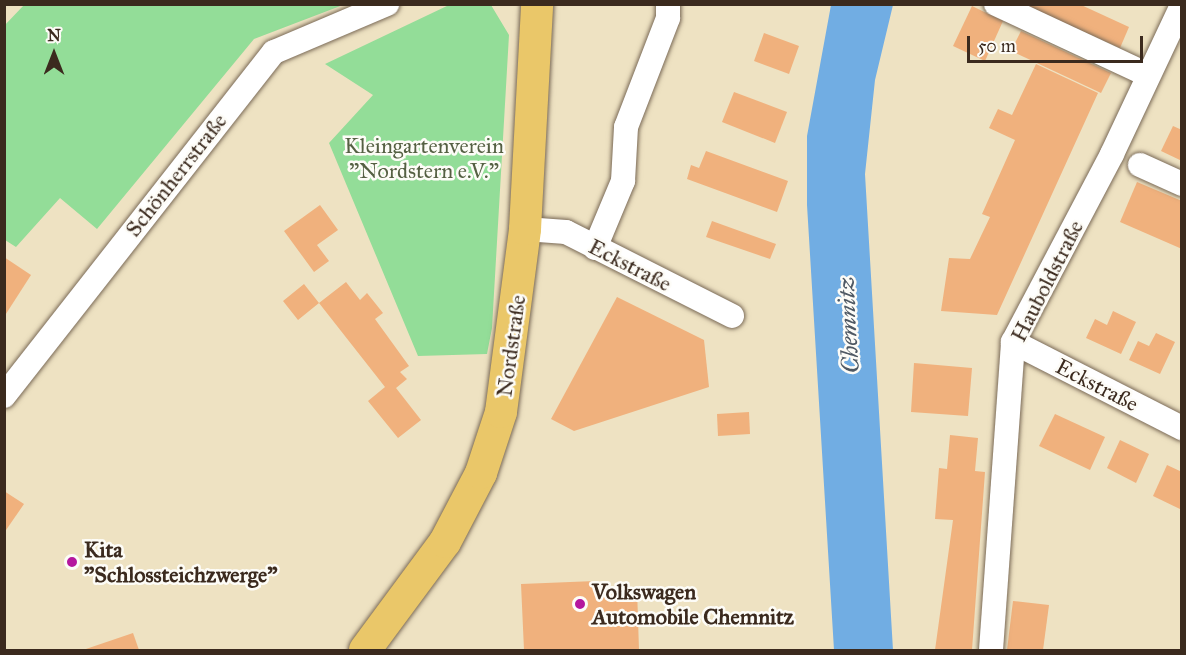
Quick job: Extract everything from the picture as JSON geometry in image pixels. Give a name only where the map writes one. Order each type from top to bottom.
[{"type":"main road","name":"Nordstraße","points":[[365,651],[446,542],[488,457],[511,358],[525,229],[537,4]]},
{"type":"street","name":"Schönherrstraße","points":[[4,396],[274,52],[387,4]]},
{"type":"street","points":[[595,248],[623,181],[626,127],[668,18],[668,4]]},
{"type":"street","points":[[996,4],[1149,75]]},
{"type":"street","name":"Hauboldstraße","points":[[991,651],[1012,342],[1149,75],[1174,7]]},
{"type":"street","points":[[1140,165],[1182,184]]},
{"type":"street","name":"Eckstraße","points":[[525,229],[566,232],[732,316]]},
{"type":"street","name":"Eckstraße","points":[[1012,342],[1182,428]]},
{"type":"green space","points":[[24,5],[343,5],[254,39],[97,229],[60,198],[16,247],[5,240],[4,26]]},
{"type":"green space","name":"Kleingartenverein \"Nordstern e.V.\"","points":[[449,5],[491,5],[509,35],[492,328],[487,354],[418,356],[329,143],[373,95],[325,64]]},
{"type":"water","name":"Chemnitz","points":[[831,5],[893,5],[875,80],[865,174],[893,650],[834,650],[807,205],[807,136]]},
{"type":"building","points":[[1022,4],[1079,4],[1129,27],[1120,48]]},
{"type":"building","points":[[972,6],[1003,21],[985,61],[953,46]]},
{"type":"building","points":[[1021,31],[1111,73],[1101,93],[1011,51]]},
{"type":"building","points":[[764,33],[799,46],[789,74],[754,61]]},
{"type":"building","points":[[1036,64],[1098,93],[997,315],[941,311],[949,258],[970,259],[990,217],[982,214],[1015,140],[989,128],[998,109],[1012,115]]},
{"type":"building","points":[[734,92],[787,112],[775,143],[722,122]]},
{"type":"building","points":[[1173,126],[1182,130],[1182,161],[1161,151]]},
{"type":"building","points":[[706,151],[788,181],[777,212],[687,179],[691,165],[699,168]]},
{"type":"building","points":[[1137,182],[1182,201],[1182,249],[1120,222]]},
{"type":"building","points":[[320,205],[338,230],[317,245],[329,261],[314,272],[284,231]]},
{"type":"building","points":[[712,221],[776,244],[770,259],[706,237]]},
{"type":"building","points":[[4,257],[31,275],[4,317]]},
{"type":"building","points":[[346,282],[360,300],[367,293],[383,313],[375,319],[409,366],[400,372],[407,379],[396,388],[421,420],[398,438],[368,401],[385,387],[319,303]]},
{"type":"building","points":[[304,284],[319,303],[298,320],[283,301]]},
{"type":"building","points":[[617,297],[704,340],[709,387],[574,431],[551,419]]},
{"type":"building","points":[[1113,311],[1136,322],[1121,354],[1086,338],[1095,319],[1107,325]]},
{"type":"building","points":[[1156,333],[1175,342],[1160,374],[1129,360],[1138,341],[1149,346]]},
{"type":"building","points":[[914,363],[972,368],[968,416],[911,412]]},
{"type":"building","points":[[749,412],[750,434],[718,436],[717,414]]},
{"type":"building","points":[[1055,414],[1105,437],[1090,470],[1039,446]]},
{"type":"building","points":[[950,435],[978,438],[975,471],[985,472],[972,650],[935,650],[953,520],[935,519],[939,468],[947,469]]},
{"type":"building","points":[[1120,440],[1149,454],[1136,483],[1107,468]]},
{"type":"building","points":[[1167,465],[1182,472],[1182,510],[1153,496]]},
{"type":"building","points":[[4,491],[24,504],[4,533]]},
{"type":"building","name":"Volkswagen Automobile Chemnitz","points":[[595,581],[595,591],[637,588],[639,650],[524,650],[521,584]]},
{"type":"building","points":[[1013,601],[1049,605],[1043,650],[1007,650]]},
{"type":"building","points":[[133,633],[139,650],[83,650]]},
{"type":"place","name":"Kita \"Schlossteichzwerge\"","points":[[72,562]]},
{"type":"place","name":"Volkswagen Automobile Chemnitz","points":[[580,604]]}]
